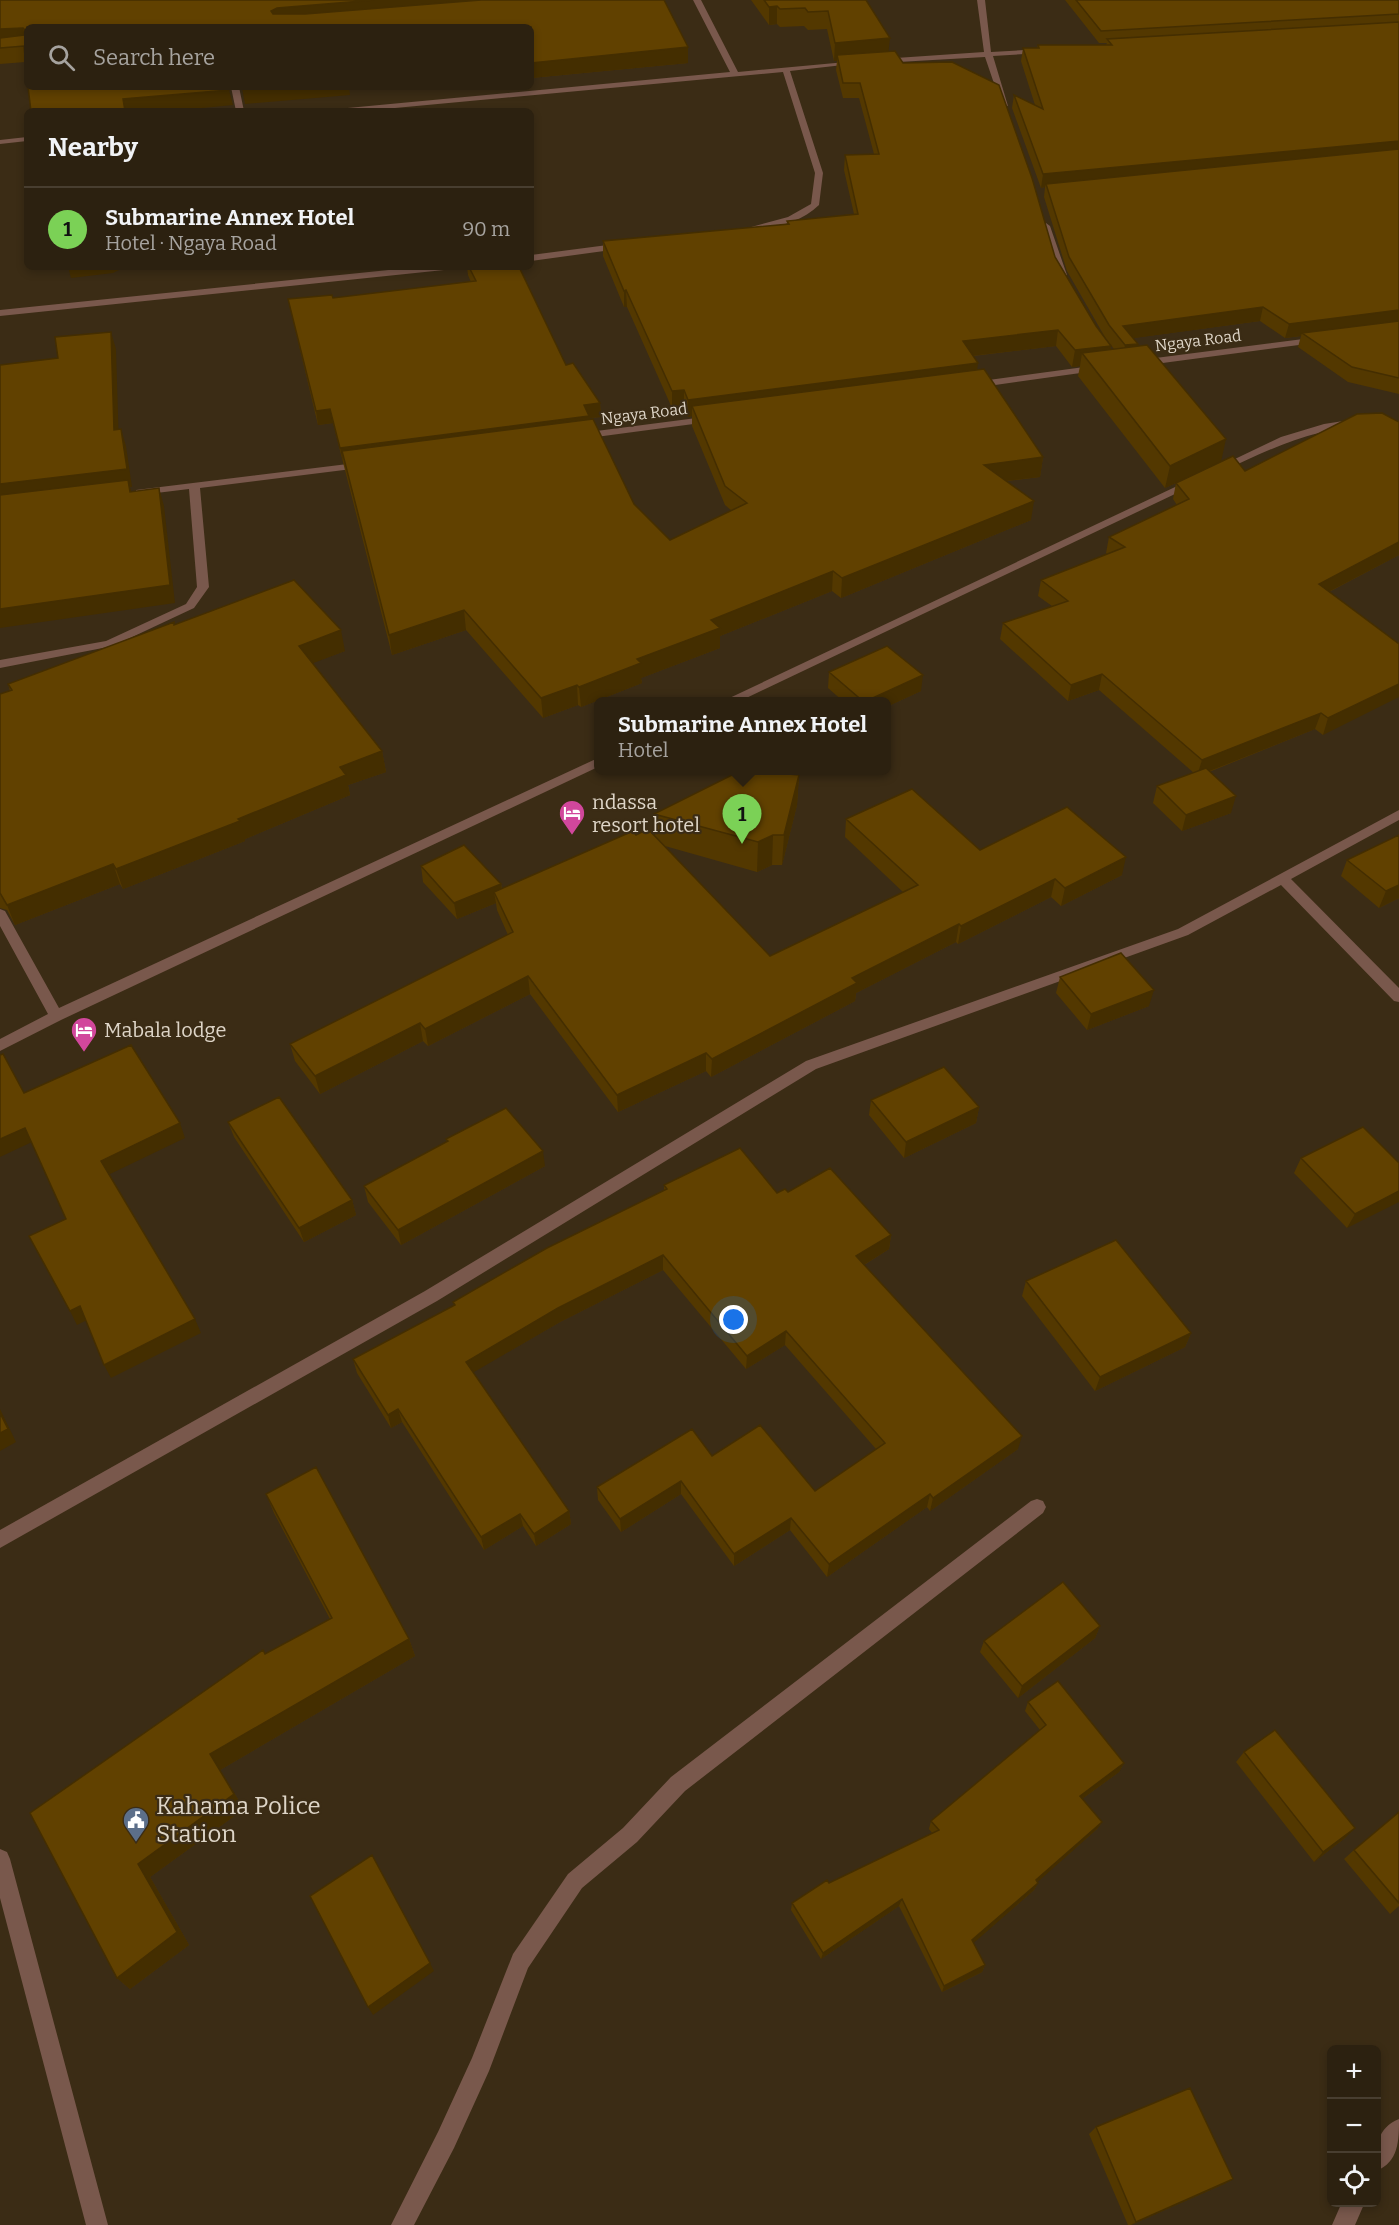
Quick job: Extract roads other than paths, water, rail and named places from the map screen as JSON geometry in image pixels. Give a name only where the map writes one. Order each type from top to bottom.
[{"type":"street","points":[[697,0],[735,74]]},
{"type":"street","points":[[981,0],[988,54],[1010,119]]},
{"type":"street","points":[[877,61],[1047,51]]},
{"type":"street","points":[[369,108],[865,62]]},
{"type":"street","points":[[741,230],[774,225],[798,218],[815,205],[819,173],[786,70]]},
{"type":"street","points":[[236,90],[239,108]]},
{"type":"street","points":[[0,142],[24,139]]},
{"type":"street","points":[[1043,216],[1060,272],[1066,282]]},
{"type":"street","points":[[534,258],[629,245]]},
{"type":"street","points":[[0,313],[415,270]]},
{"type":"street","name":"Ngaya Road","points":[[1131,364],[1329,339]]},
{"type":"street","points":[[965,386],[1108,367]]},
{"type":"street","name":"Ngaya Road","points":[[574,437],[728,417]]},
{"type":"street","points":[[738,697],[1256,452],[1315,428],[1372,421],[1399,425]]},
{"type":"street","points":[[126,493],[372,464]]},
{"type":"street","points":[[0,664],[109,644],[190,606],[203,586],[194,485]]},
{"type":"street","points":[[0,1046],[56,1016],[594,764]]},
{"type":"street","points":[[0,1540],[431,1296],[811,1065],[1183,932],[1399,814]]},
{"type":"street","points":[[1282,878],[1399,997]]},
{"type":"street","points":[[0,914],[56,1016]]},
{"type":"street","points":[[402,2225],[446,2140],[476,2074],[520,1961],[575,1881],[630,1835],[678,1784],[1037,1507]]},
{"type":"street","points":[[0,1859],[97,2225]]},
{"type":"street","points":[[1381,2155],[1399,2130]]},
{"type":"street","points":[[1343,2225],[1352,2207]]},
{"type":"place","name":"ndassa resort hotel","points":[[572,836]]},
{"type":"place","name":"Submarine Annex Hotel","points":[[742,844]]},
{"type":"place","name":"Mabala lodge","points":[[84,1053]]},
{"type":"place","name":"Kahama Police Station","points":[[136,1843]]}]
